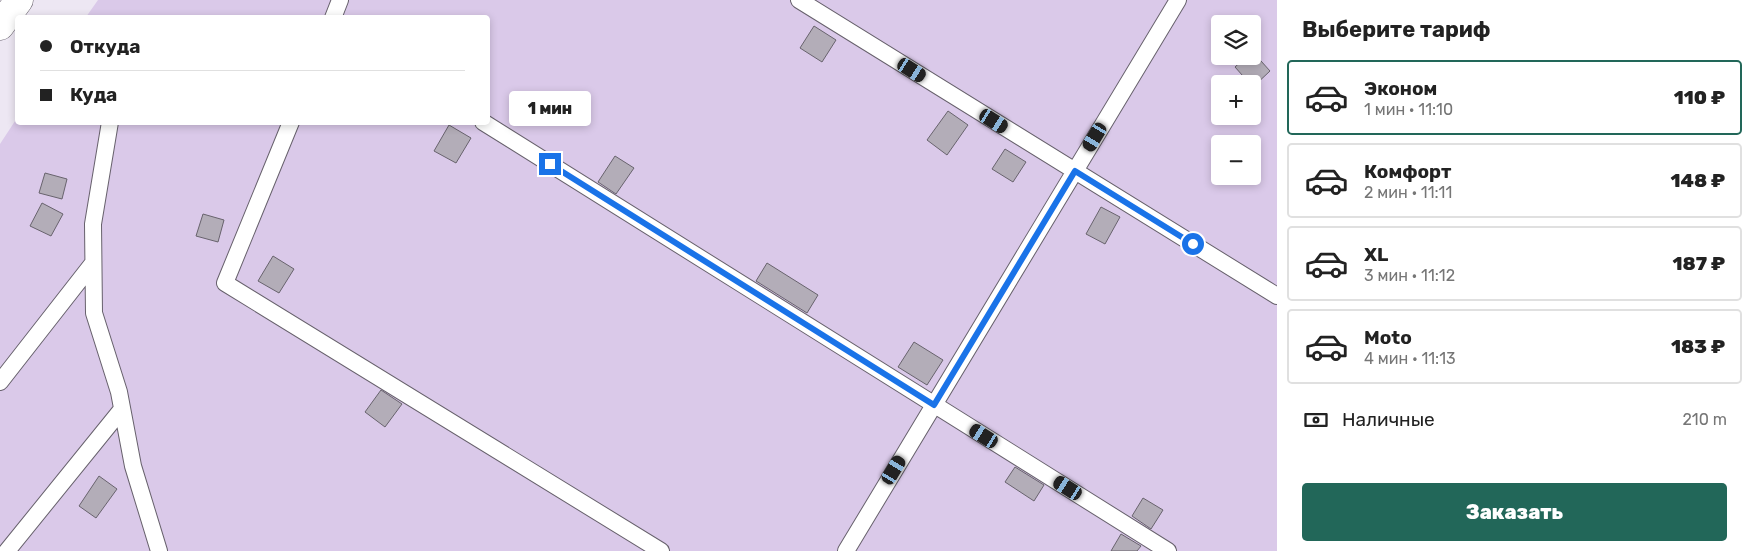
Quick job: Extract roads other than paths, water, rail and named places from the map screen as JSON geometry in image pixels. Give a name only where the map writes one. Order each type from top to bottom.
[{"type":"lane","points":[[334,15],[340,0]]},
{"type":"lane","points":[[799,0],[1277,296]]},
{"type":"lane","points":[[846,551],[1178,0]]},
{"type":"lane","points":[[110,125],[93,224],[94,314],[118,392],[133,466],[159,551]]},
{"type":"lane","points":[[290,125],[225,283],[661,551]]},
{"type":"lane","points":[[488,125],[1168,551]]},
{"type":"lane","points":[[0,382],[93,263]]},
{"type":"lane","points":[[7,551],[122,409]]}]
